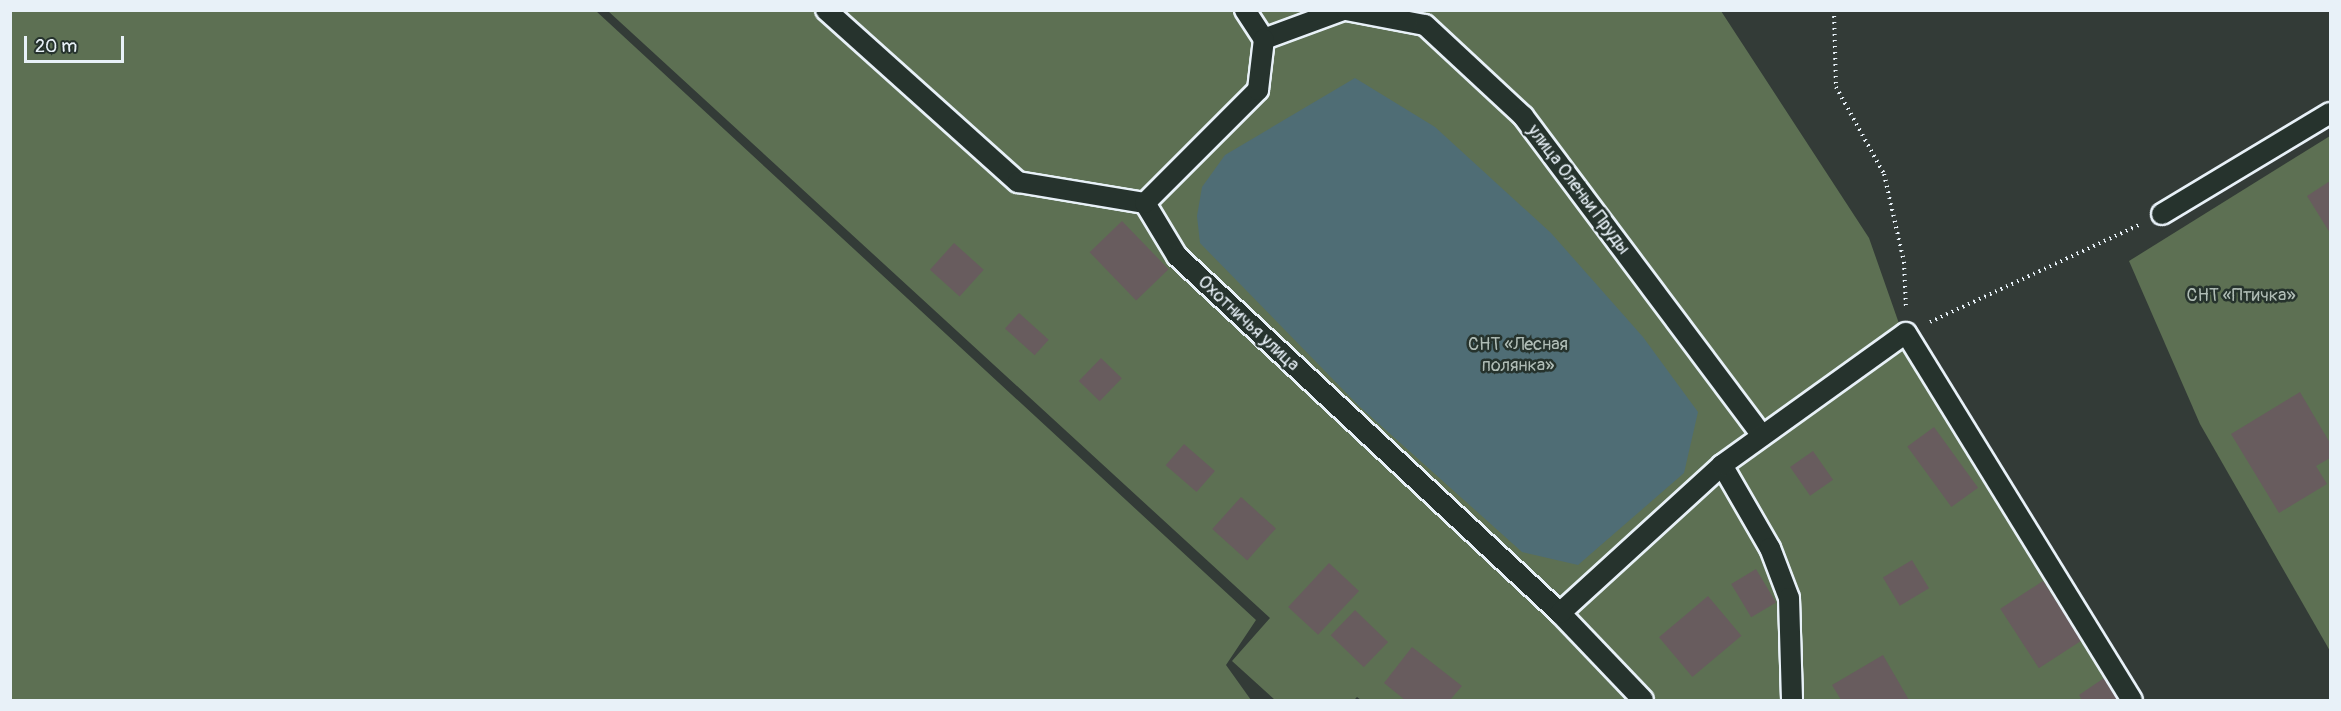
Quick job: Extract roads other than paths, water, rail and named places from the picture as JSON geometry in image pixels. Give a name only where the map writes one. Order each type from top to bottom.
[{"type":"lane","points":[[826,10],[1018,182],[1145,203],[1258,90],[1264,39],[1245,10]]},
{"type":"lane","name":"улица Оленьи Пруды","points":[[1264,39],[1345,10],[1425,24],[1523,116],[1762,435]]},
{"type":"lane","points":[[2162,214],[2331,113]]},
{"type":"lane","name":"Охотничья улица","points":[[1145,203],[1177,256],[1560,613],[1643,700]]},
{"type":"lane","points":[[1560,613],[1722,465],[1906,333],[2132,700]]},
{"type":"lane","points":[[1722,465],[1770,548],[1789,598],[1792,700]]},
{"type":"water","points":[[1355,78],[1435,127],[1551,233],[1643,337],[1698,412],[1684,473],[1578,565],[1522,552],[1359,406],[1200,243],[1197,216],[1202,187],[1225,155]]},
{"type":"park label","name":"СНТ «Птичка»","points":[[2241,296]]},
{"type":"park label","name":"СНТ «Лесная полянка»","points":[[1518,356]]}]
